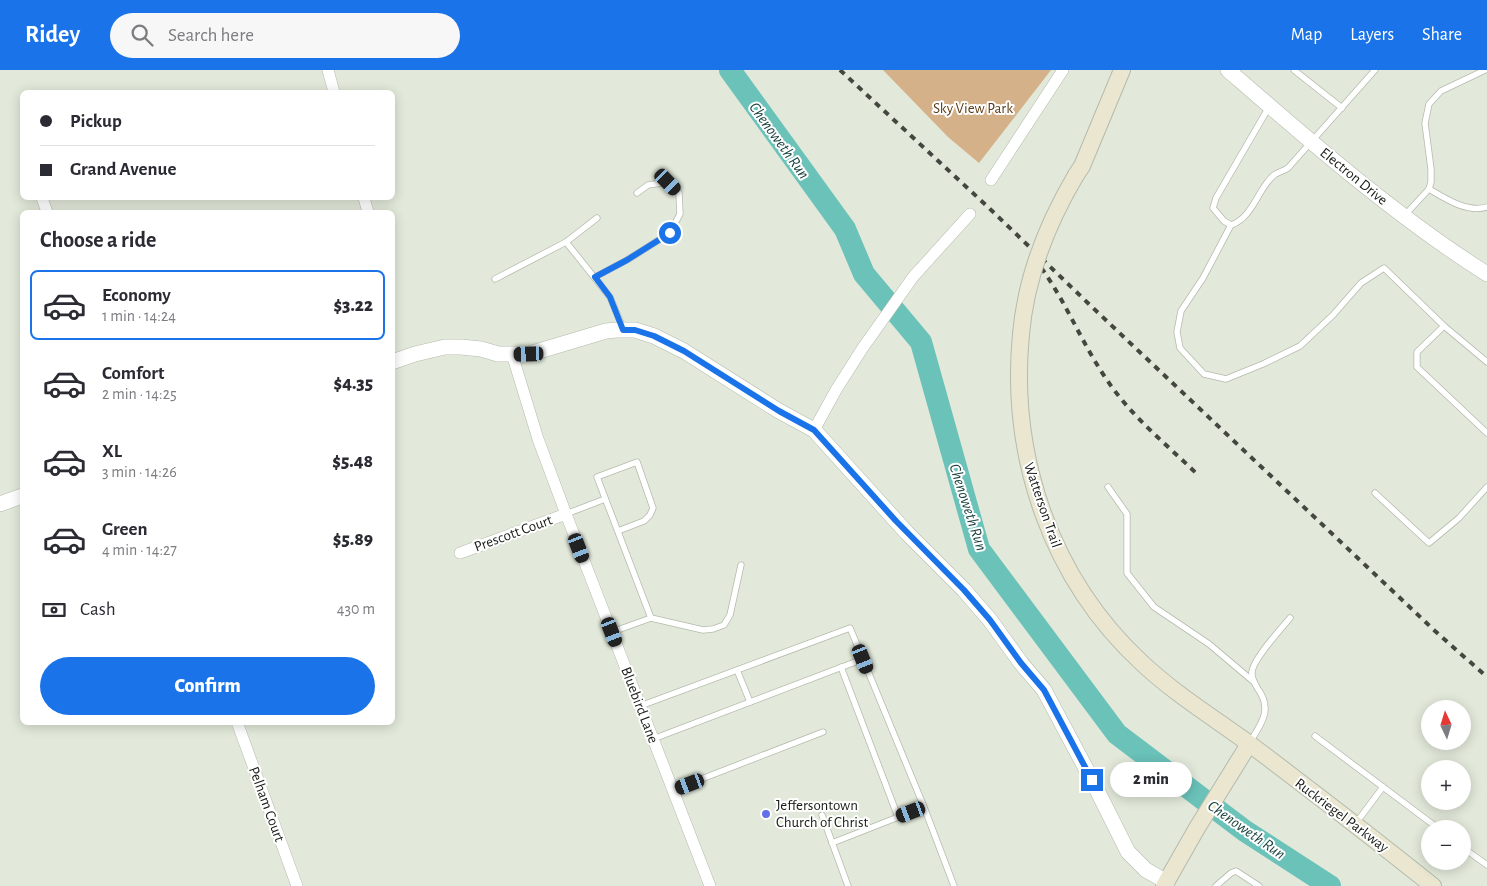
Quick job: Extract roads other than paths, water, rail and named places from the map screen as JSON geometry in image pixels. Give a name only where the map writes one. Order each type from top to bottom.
[{"type":"main road","name":"Watterson Trail","points":[[1122,70],[1082,166],[1053,218],[1028,290],[1021,334],[1018,392],[1026,459],[1046,524],[1060,555],[1096,613],[1118,639],[1164,683],[1249,744]]},
{"type":"main road","points":[[1166,884],[1197,828],[1249,744]]},
{"type":"main road","name":"Ruckriegel Parkway","points":[[1249,744],[1434,886]]},
{"type":"street","points":[[328,70],[333,90]]},
{"type":"street","points":[[991,180],[1063,70]]},
{"type":"street","name":"Electron Drive","points":[[1228,70],[1403,216],[1432,238],[1487,274]]},
{"type":"street","points":[[814,430],[841,382],[902,292],[913,277],[970,214]]},
{"type":"street","points":[[395,361],[428,350],[461,346],[498,354],[529,354],[606,331],[635,330],[654,336],[684,351],[779,411],[814,430],[990,620],[1021,663],[1044,690],[1128,852],[1146,870],[1166,884]]},
{"type":"street","name":"Bluebird Lane","points":[[512,354],[538,439],[710,886]]},
{"type":"street","points":[[0,504],[20,497]]},
{"type":"street","name":"Prescott Court","points":[[460,553],[566,514]]},
{"type":"street","name":"Pelham Court","points":[[238,725],[297,886]]},
{"type":"lane","points":[[1294,70],[1342,108]]},
{"type":"lane","points":[[1270,106],[1216,198],[1213,208],[1224,221],[1231,225],[1238,223],[1245,216],[1274,176],[1288,168],[1375,70]]},
{"type":"lane","points":[[1403,216],[1429,189],[1431,169],[1425,123],[1429,104],[1441,91],[1484,70]]},
{"type":"lane","points":[[595,277],[627,260],[670,233],[680,214],[679,193],[668,182],[648,185],[637,192]]},
{"type":"lane","points":[[1429,189],[1449,200],[1476,210],[1487,207]]},
{"type":"lane","points":[[495,278],[566,242],[597,218]]},
{"type":"lane","points":[[1231,225],[1203,278],[1181,311],[1177,332],[1180,348],[1204,374],[1226,379],[1300,346],[1333,315],[1361,282],[1384,268],[1444,326],[1487,362]]},
{"type":"lane","points":[[566,242],[610,297],[623,330]]},
{"type":"lane","points":[[1444,326],[1417,352],[1418,367],[1487,433]]},
{"type":"lane","points":[[618,531],[644,521],[650,516],[653,508],[637,462],[597,477],[651,618]]},
{"type":"lane","points":[[1108,487],[1127,514],[1127,573],[1154,607],[1209,644],[1254,682]]},
{"type":"lane","points":[[1375,493],[1429,543],[1459,518],[1487,487]]},
{"type":"lane","points":[[566,514],[605,498]]},
{"type":"lane","points":[[612,632],[651,618],[703,630],[713,630],[724,625],[730,615],[740,565]]},
{"type":"lane","points":[[1249,744],[1264,718],[1266,705],[1251,672],[1256,661],[1290,618]]},
{"type":"lane","points":[[640,706],[850,628],[924,807],[954,886]]},
{"type":"lane","points":[[653,740],[863,659]]},
{"type":"lane","points":[[841,667],[898,817]]},
{"type":"lane","points":[[737,670],[750,702]]},
{"type":"lane","points":[[673,790],[823,732]]},
{"type":"lane","points":[[1315,736],[1427,820]]},
{"type":"lane","points":[[1354,825],[1383,787]]},
{"type":"lane","points":[[832,843],[924,807]]},
{"type":"lane","points":[[822,815],[848,886]]},
{"type":"lane","points":[[1471,853],[1487,865]]},
{"type":"lane","points":[[1216,886],[1236,871],[1259,886]]},
{"type":"waterway","name":"Chenoweth Run","points":[[730,70],[845,229],[864,274],[921,342],[979,549],[1117,734],[1245,831],[1330,886]]},
{"type":"railway","points":[[840,70],[988,207],[1435,631],[1487,677]]},
{"type":"railway","points":[[1034,258],[1054,288],[1097,365],[1116,393],[1149,429],[1197,474]]},
{"type":"place","name":"Jeffersontown Church of Christ","points":[[766,814]]},
{"type":"park label","name":"Sky View Park","points":[[973,108]]}]
